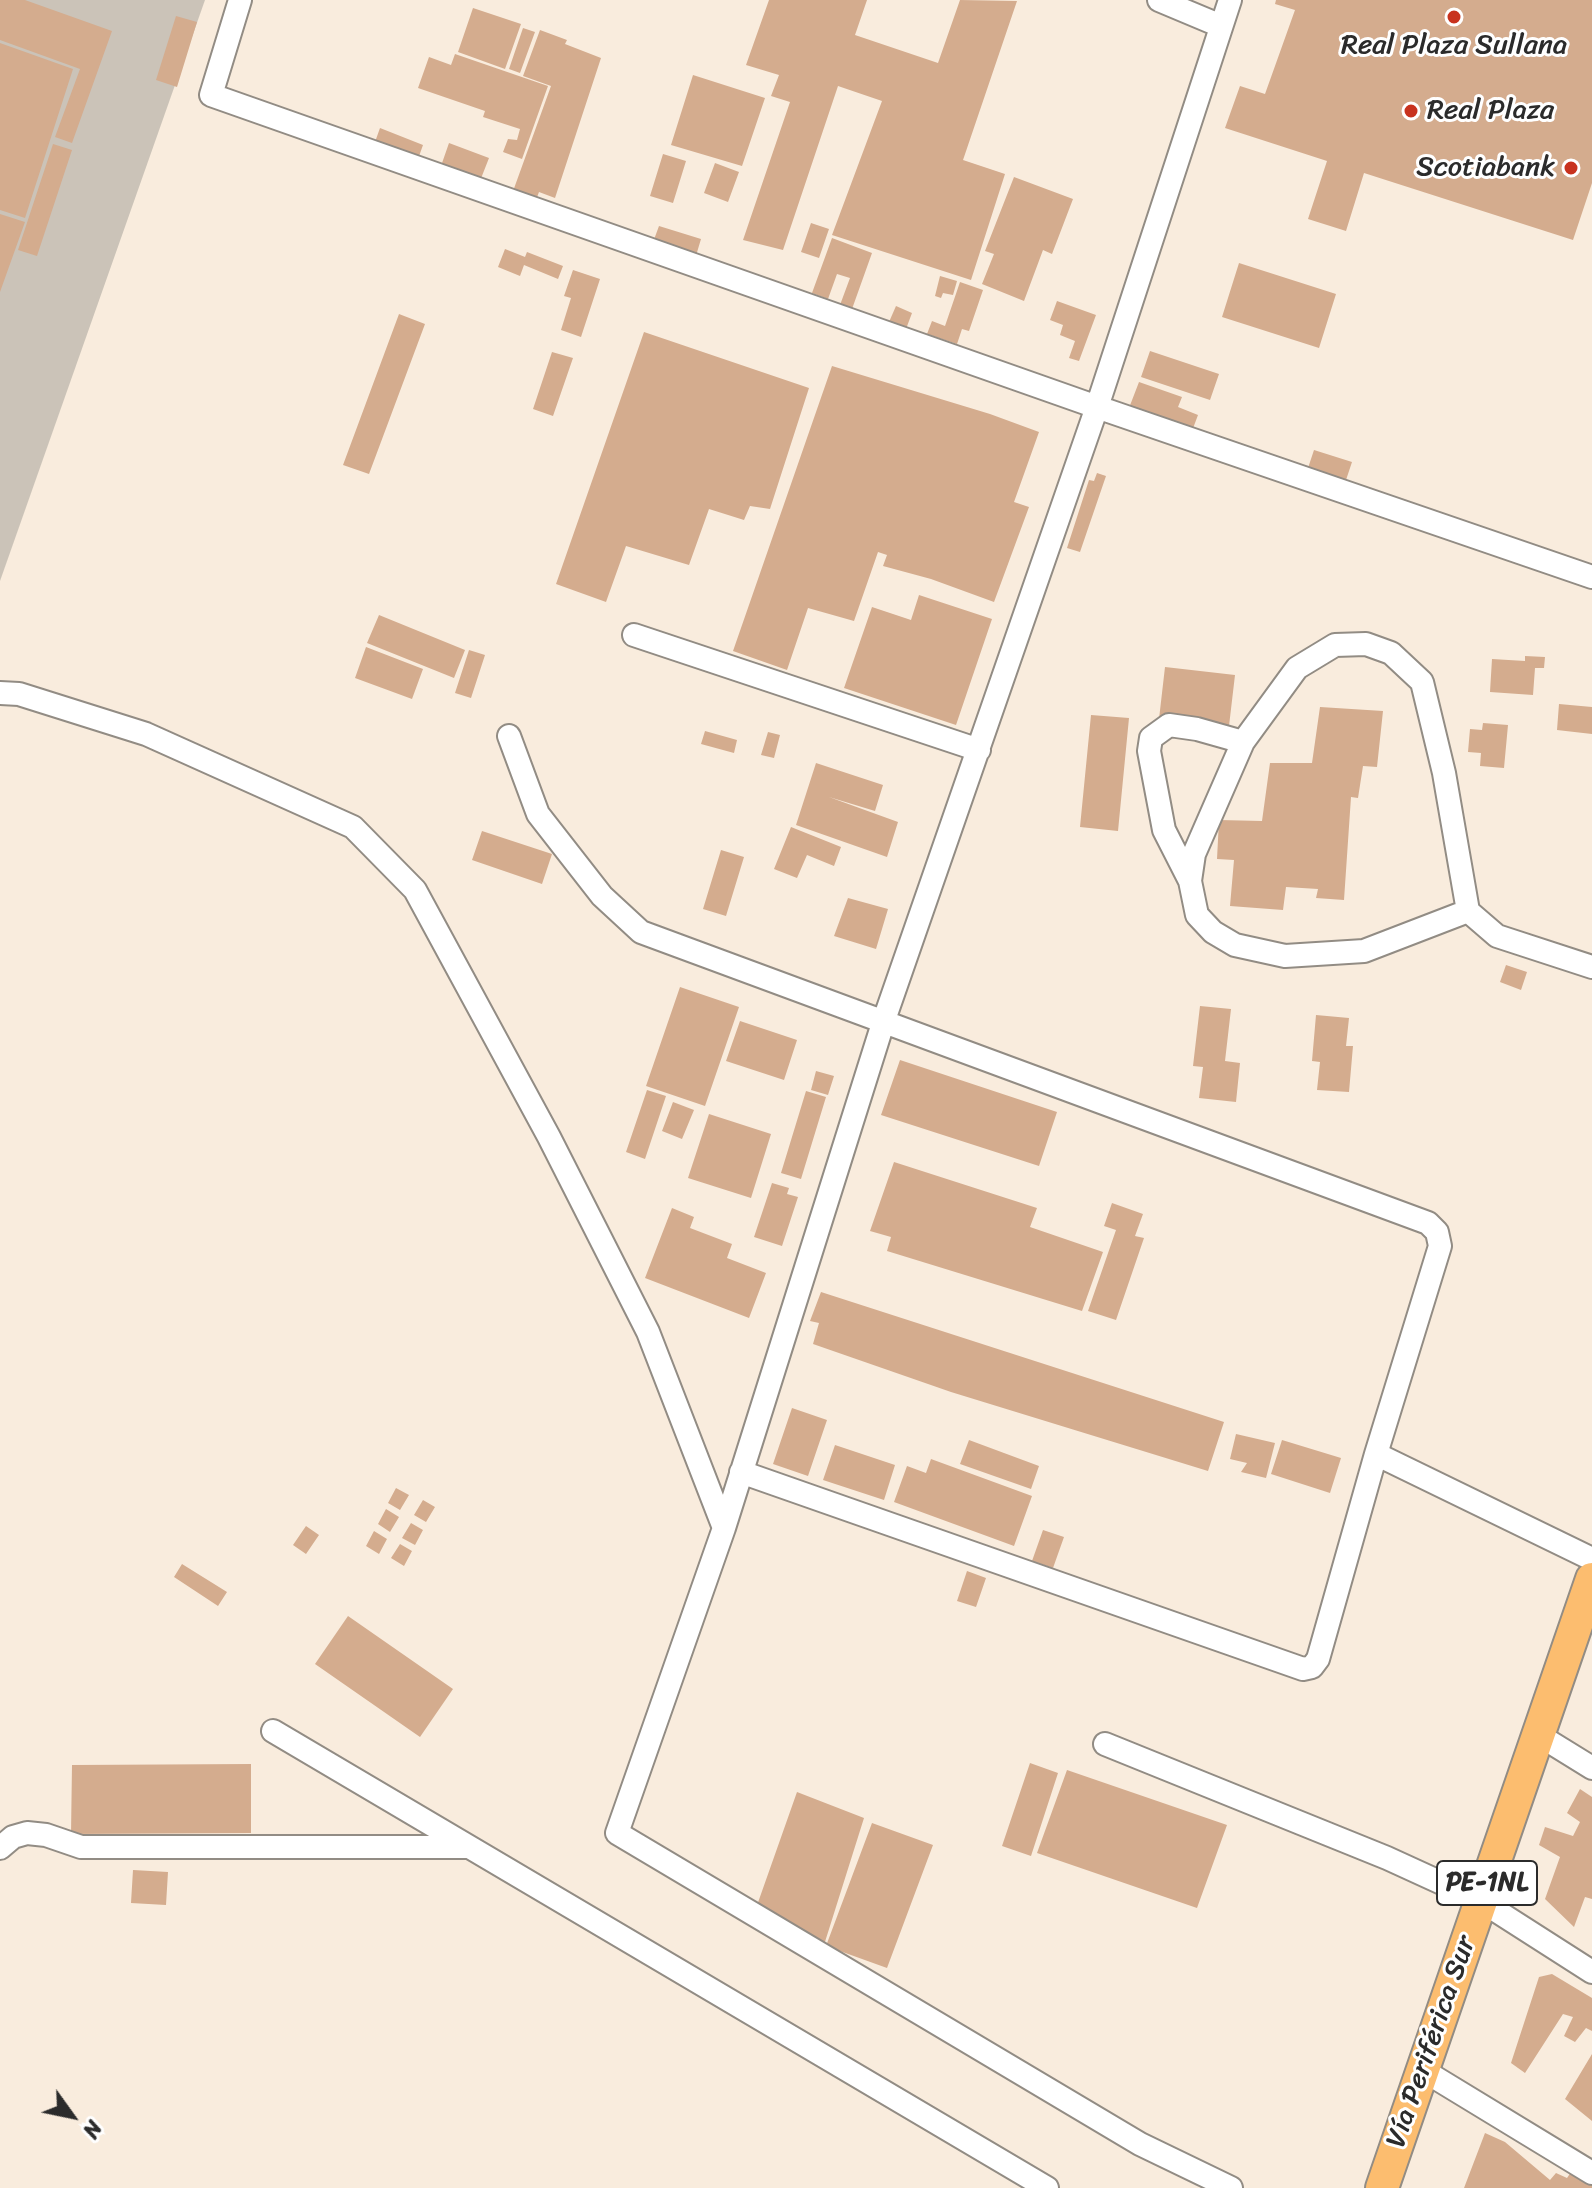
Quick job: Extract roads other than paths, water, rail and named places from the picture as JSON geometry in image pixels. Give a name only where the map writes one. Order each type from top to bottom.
[{"type":"highway","name":"Vía Periférica Sur","points":[[1382,2188],[1592,1579]]},
{"type":"street","points":[[240,0],[211,95],[1097,407],[1592,577]]},
{"type":"street","points":[[1159,0],[1221,26]]},
{"type":"street","points":[[1230,0],[1097,407],[884,1020],[724,1528],[617,1833],[1140,2144],[1231,2188]]},
{"type":"street","points":[[634,635],[979,750]]},
{"type":"street","points":[[1190,881],[1194,854],[1243,742],[1297,668],[1335,645],[1366,644],[1391,653],[1422,682],[1444,773],[1468,911],[1497,936],[1592,967]]},
{"type":"street","points":[[0,693],[19,694],[146,734],[353,827],[415,890],[549,1137],[648,1332],[724,1528]]},
{"type":"street","points":[[1243,742],[1169,725],[1151,738],[1149,751],[1164,830],[1190,881],[1197,915],[1213,932],[1235,945],[1285,956],[1364,951],[1468,911]]},
{"type":"street","points":[[509,736],[538,814],[602,896],[641,932],[1428,1223],[1437,1232],[1440,1246],[1376,1454],[1318,1659],[1312,1667],[1303,1669],[741,1472]]},
{"type":"street","points":[[1376,1454],[1592,1559]]},
{"type":"street","points":[[273,1731],[1047,2188]]},
{"type":"street","points":[[1537,1734],[1592,1768]]},
{"type":"street","points":[[1105,1744],[1387,1858],[1481,1901],[1592,1972]]},
{"type":"street","points":[[0,1848],[13,1837],[27,1833],[46,1835],[81,1847],[469,1847]]},
{"type":"street","points":[[1421,2069],[1592,2173]]},
{"type":"place","name":"Real Plaza Sullana","points":[[1454,17]]},
{"type":"place","name":"Real Plaza","points":[[1411,111]]},
{"type":"place","name":"Scotiabank","points":[[1571,168]]}]
